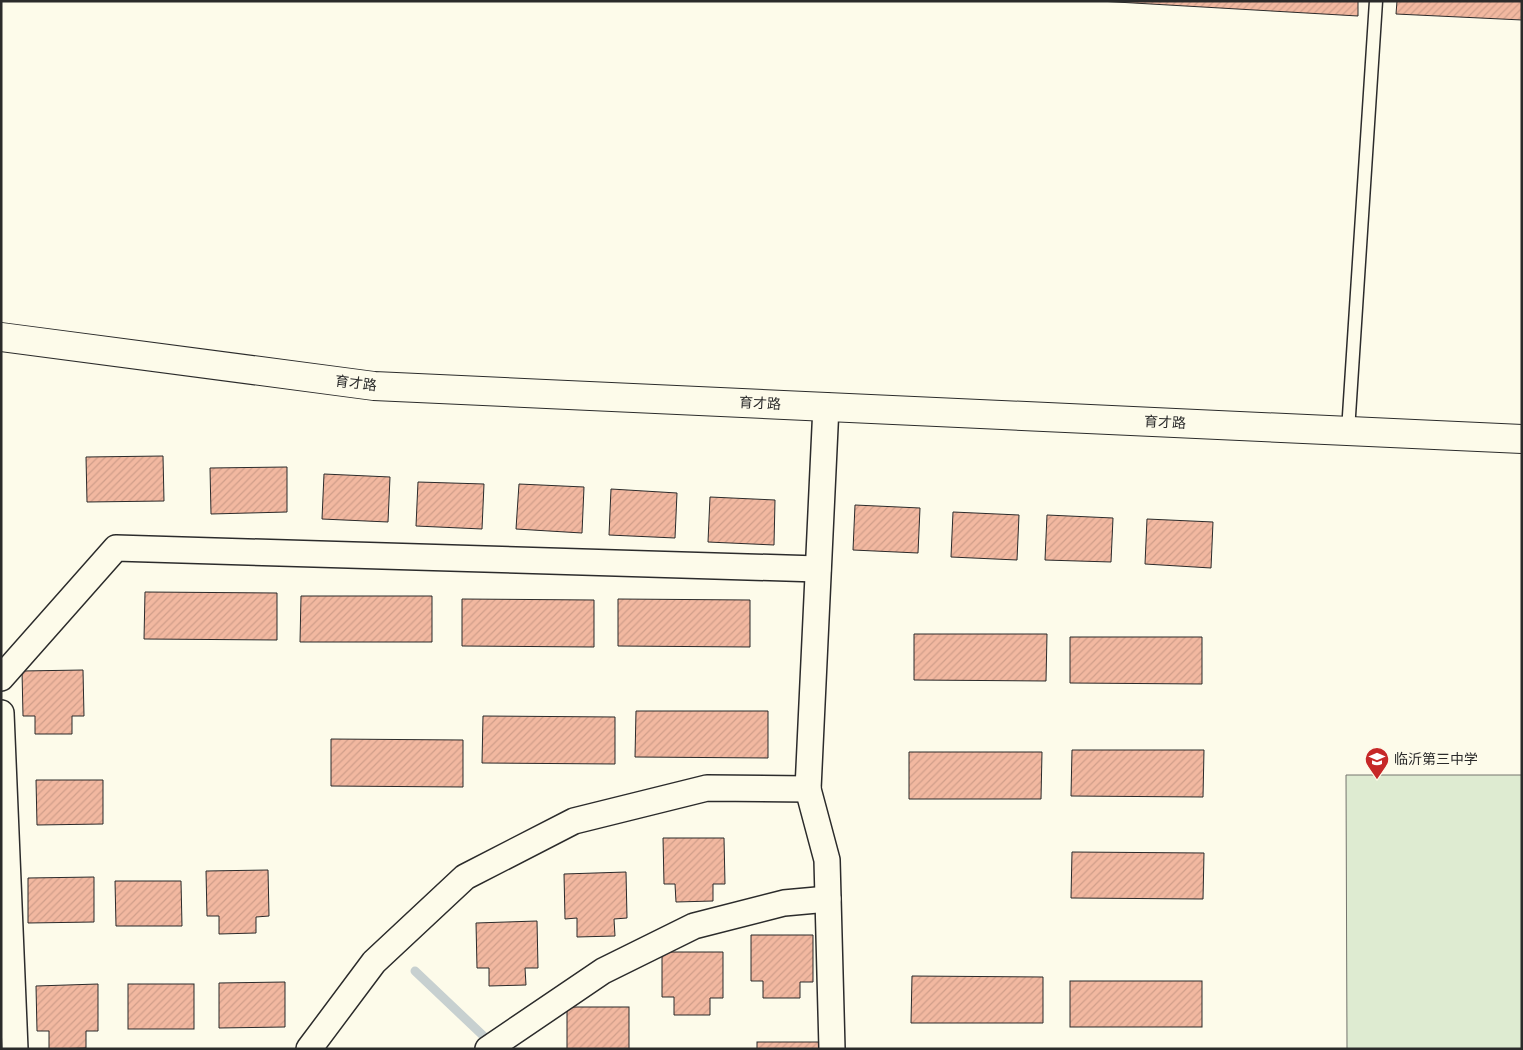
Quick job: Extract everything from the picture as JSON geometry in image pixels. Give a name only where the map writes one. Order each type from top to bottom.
[{"type":"street","name":"育才路","points":[[1,337],[374,386],[1522,439]]},
{"type":"street","points":[[826,406],[808,789],[827,860],[832,1049]]},
{"type":"street","points":[[1,678],[116,548],[818,570]]},
{"type":"street","points":[[1,713],[15,1049]]},
{"type":"street","points":[[309,1049],[374,962],[465,877],[557,829],[574,821],[707,788],[808,789]]},
{"type":"street","points":[[488,1049],[603,971],[694,926],[784,903],[828,899]]},
{"type":"lane","points":[[1348,430],[1376,1]]},
{"type":"green space","points":[[1346,775],[1522,775],[1522,1049],[1347,1049]]},
{"type":"building","points":[[1099,1],[1358,1],[1358,16]]},
{"type":"building","points":[[1397,1],[1522,1],[1522,20],[1396,14]]},
{"type":"building","points":[[163,456],[164,501],[87,502],[86,457]]},
{"type":"building","points":[[287,467],[287,512],[211,514],[210,468]]},
{"type":"building","points":[[324,474],[390,477],[388,522],[322,519]]},
{"type":"building","points":[[418,482],[484,484],[482,529],[416,526]]},
{"type":"building","points":[[519,484],[584,487],[582,533],[516,529]]},
{"type":"building","points":[[611,489],[677,493],[675,538],[609,535]]},
{"type":"building","points":[[710,497],[775,500],[774,545],[708,542]]},
{"type":"building","points":[[855,505],[920,508],[918,553],[853,550]]},
{"type":"building","points":[[953,512],[1019,515],[1017,560],[951,557]]},
{"type":"building","points":[[1047,515],[1113,518],[1111,562],[1045,560]]},
{"type":"building","points":[[1147,519],[1213,522],[1211,568],[1145,564]]},
{"type":"building","points":[[145,592],[277,593],[277,640],[144,639]]},
{"type":"building","points":[[301,596],[432,596],[432,642],[300,642]]},
{"type":"building","points":[[462,599],[594,600],[594,647],[462,646]]},
{"type":"building","points":[[618,599],[750,600],[750,647],[618,646]]},
{"type":"building","points":[[914,634],[1047,634],[1046,681],[914,680]]},
{"type":"building","points":[[1070,637],[1202,637],[1202,684],[1070,683]]},
{"type":"building","points":[[83,670],[84,716],[72,716],[72,734],[35,734],[35,716],[23,716],[22,671]]},
{"type":"building","points":[[636,711],[768,711],[768,758],[635,757]]},
{"type":"building","points":[[483,716],[615,717],[615,764],[482,763]]},
{"type":"building","points":[[331,739],[463,740],[463,787],[331,786]]},
{"type":"building","points":[[1072,750],[1204,750],[1203,797],[1071,796]]},
{"type":"building","points":[[909,752],[1042,752],[1041,799],[909,799]]},
{"type":"building","points":[[36,780],[103,780],[103,824],[37,825]]},
{"type":"building","points":[[663,838],[724,838],[725,884],[713,884],[713,901],[676,902],[675,884],[664,884]]},
{"type":"building","points":[[1072,852],[1204,853],[1203,899],[1071,898]]},
{"type":"building","points":[[268,870],[269,916],[256,917],[256,933],[219,934],[219,916],[207,916],[206,871]]},
{"type":"building","points":[[626,872],[627,918],[614,919],[615,936],[577,937],[577,918],[565,919],[564,874]]},
{"type":"building","points":[[94,877],[94,922],[28,923],[28,878]]},
{"type":"building","points":[[115,881],[181,881],[182,926],[116,926]]},
{"type":"building","points":[[537,921],[538,968],[525,968],[526,985],[489,986],[489,968],[477,968],[476,923]]},
{"type":"building","points":[[751,935],[813,935],[813,982],[800,982],[800,998],[763,998],[763,981],[751,981]]},
{"type":"building","points":[[662,952],[723,952],[723,998],[710,998],[710,1015],[674,1015],[674,997],[662,997]]},
{"type":"building","points":[[912,976],[1043,977],[1043,1023],[911,1023]]},
{"type":"building","points":[[1070,981],[1202,981],[1202,1027],[1070,1027]]},
{"type":"building","points":[[285,982],[285,1027],[219,1028],[219,983]]},
{"type":"building","points":[[98,984],[98,1031],[86,1031],[86,1048],[49,1049],[49,1031],[37,1031],[36,986]]},
{"type":"building","points":[[128,984],[194,984],[194,1029],[128,1029]]},
{"type":"building","points":[[567,1007],[629,1007],[629,1049],[567,1049]]},
{"type":"building","points":[[757,1042],[819,1042],[819,1049],[757,1049]]},
{"type":"waterway","points":[[415,971],[493,1045]]},
{"type":"place","name":"临沂第三中学","points":[[1377,780]]}]
